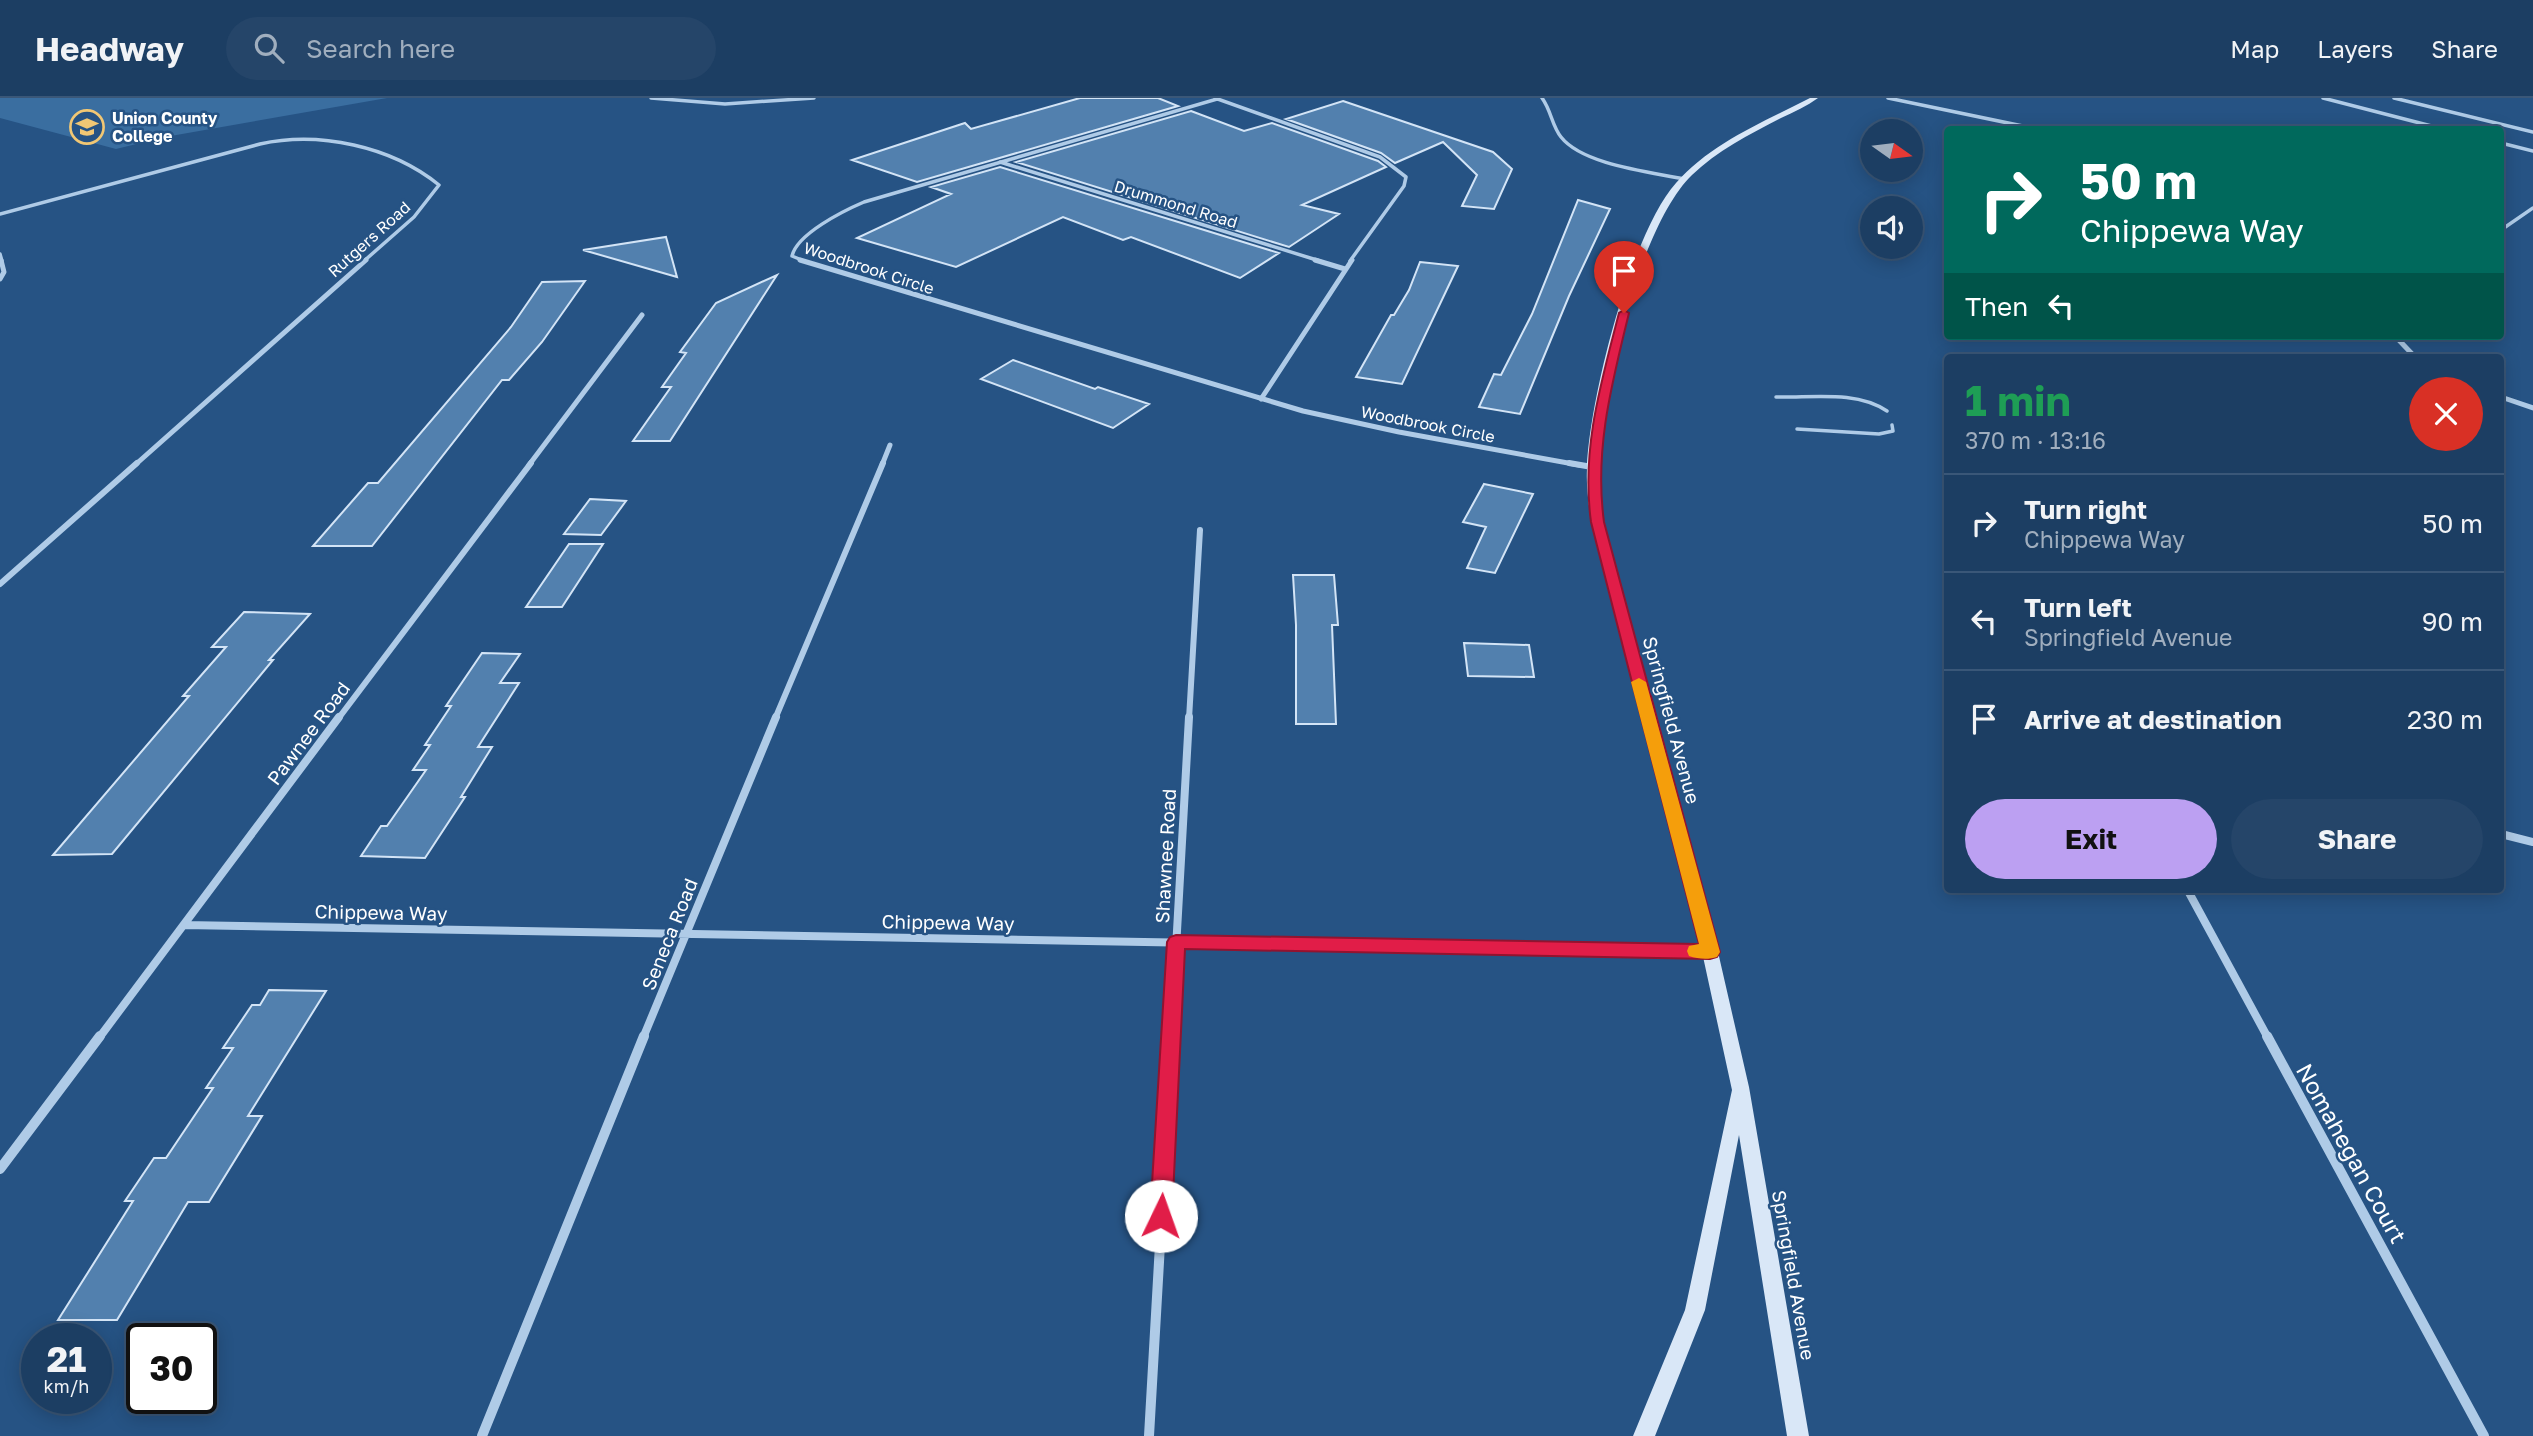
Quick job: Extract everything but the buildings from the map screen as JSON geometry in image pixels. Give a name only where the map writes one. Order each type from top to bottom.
[{"type":"main road","name":"Springfield Avenue","points":[[1798,1436],[1740,1087],[1710,952],[1597,522],[1592,467],[1600,408],[1624,313],[1657,215],[1684,179],[1714,154],[1742,136],[1815,98]]},
{"type":"main road","points":[[1644,1436],[1695,1310],[1740,1087]]},
{"type":"street","points":[[651,98],[725,104],[814,98]]},
{"type":"street","name":"Woodbrook Circle","points":[[1261,399],[1345,269],[1404,186],[1406,177],[1380,157],[1216,98],[864,202],[840,212],[794,247],[792,256],[813,265],[1261,399],[1303,411],[1399,432],[1592,467]]},
{"type":"street","points":[[1542,98],[1551,109],[1562,138],[1572,147],[1590,157],[1684,179]]},
{"type":"street","points":[[1888,98],[2023,126]]},
{"type":"street","points":[[2323,98],[2432,126]]},
{"type":"street","points":[[2394,98],[2533,132]]},
{"type":"street","name":"Rutgers Road","points":[[0,214],[260,144],[303,138],[365,149],[429,175],[439,185],[414,217],[0,584]]},
{"type":"street","points":[[2504,144],[2533,151]]},
{"type":"street","name":"Drummond Road","points":[[1000,162],[1345,269]]},
{"type":"street","points":[[2504,228],[2533,208]]},
{"type":"street","points":[[0,254],[4,272],[0,279]]},
{"type":"street","name":"Pawnee Road","points":[[0,1169],[642,315]]},
{"type":"street","points":[[2399,340],[2412,354]]},
{"type":"street","points":[[2504,398],[2533,408]]},
{"type":"street","name":"Seneca Road","points":[[482,1436],[686,933],[890,445]]},
{"type":"street","name":"Shawnee Road","points":[[1149,1436],[1200,530]]},
{"type":"street","points":[[2504,835],[2533,842]]},
{"type":"street","name":"Nomahegan Court","points":[[2189,893],[2484,1436]]},
{"type":"street","name":"Chippewa Way","points":[[184,925],[1710,952]]},
{"type":"lane","points":[[1776,397],[1860,400],[1881,404],[1887,411]]},
{"type":"lane","points":[[1797,429],[1879,434],[1893,431],[1892,425]]},
{"type":"shaded area","points":[[0,98],[387,98],[165,137],[116,149],[0,118]]},
{"type":"slow traffic","points":[[1639,682],[1710,952],[1696,951]]},
{"type":"place","name":"Union County College","points":[[87,127]]},
{"type":"route","points":[[1161,1216],[1176,942],[1710,952],[1597,522],[1592,467],[1600,408],[1624,313]]}]
